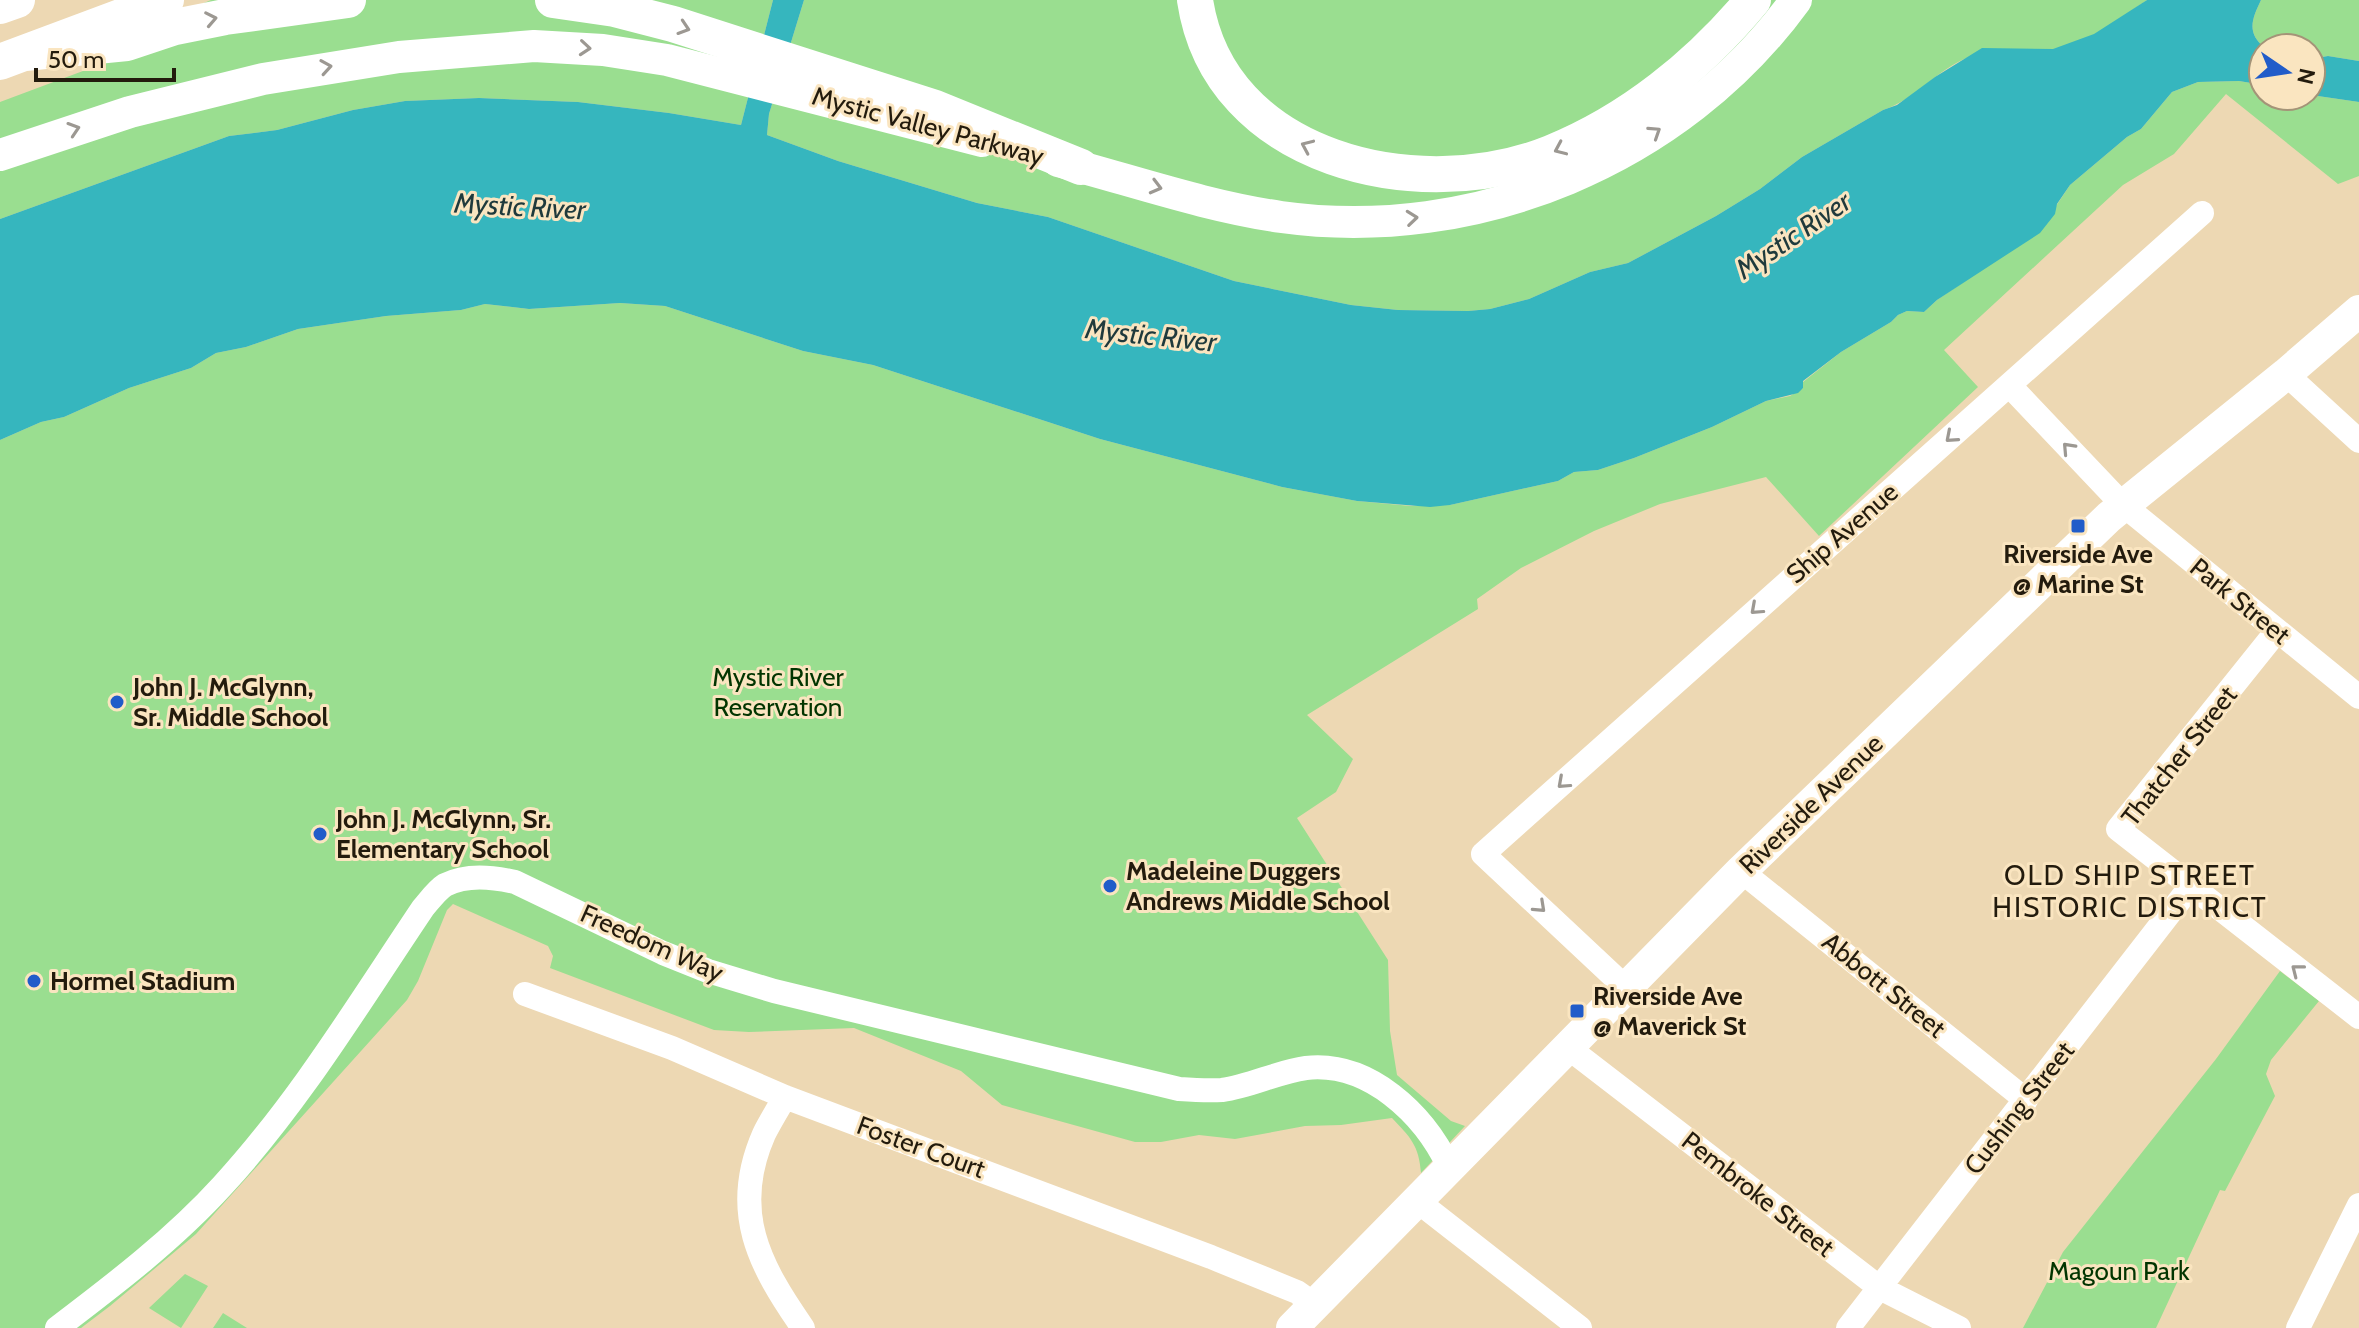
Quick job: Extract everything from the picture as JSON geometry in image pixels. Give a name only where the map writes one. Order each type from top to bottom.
[{"type":"highway","points":[[0,6],[17,0]]},
{"type":"highway","points":[[13,58],[166,0]]},
{"type":"highway","points":[[13,58],[127,43],[211,19],[348,0]]},
{"type":"highway","points":[[553,0],[615,9],[673,24],[935,108],[1081,167]]},
{"type":"highway","points":[[1195,0],[1205,42],[1223,79],[1269,125],[1326,155],[1401,172],[1439,175],[1511,165],[1549,154],[1587,137],[1667,85],[1702,55],[1753,0]]},
{"type":"main road","name":"Mystic Valley Parkway","points":[[0,155],[130,112],[275,76],[420,55],[550,46],[617,51],[700,67],[1247,211],[1293,218],[1382,221],[1487,206],[1554,185],[1618,155],[1654,133],[1726,78],[1796,0]]},
{"type":"main road","name":"Riverside Avenue","points":[[1292,1328],[1741,871],[2122,504],[2286,374],[2359,311]]},
{"type":"street","name":"Ship Avenue","points":[[1625,987],[1483,854],[2202,213]]},
{"type":"street","points":[[2286,374],[2359,441]]},
{"type":"street","name":"Park Street","points":[[2010,386],[2122,504],[2359,697]]},
{"type":"street","name":"Thatcher Street","points":[[2276,632],[2118,829],[2359,1017]]},
{"type":"street","name":"Abbott Street","points":[[1741,871],[2026,1100]]},
{"type":"street","name":"Freedom Way","points":[[57,1328],[121,1279],[222,1185],[299,1092],[423,908],[443,886],[465,879],[491,877],[515,882],[663,953],[708,971],[774,991],[1179,1089],[1222,1090],[1309,1068],[1354,1075],[1387,1092],[1410,1110],[1432,1134],[1449,1167]]},
{"type":"street","name":"Cushing Street","points":[[1848,1328],[2190,887]]},
{"type":"street","name":"Foster Court","points":[[525,994],[672,1048],[785,1097],[1211,1257],[1297,1292],[1314,1304]]},
{"type":"street","name":"Pembroke Street","points":[[1566,1046],[1880,1288],[1959,1328]]},
{"type":"street","points":[[785,1097],[764,1135],[752,1175],[749,1221],[760,1258],[803,1328]]},
{"type":"street","points":[[1416,1200],[1580,1328]]},
{"type":"street","points":[[2298,1328],[2359,1205]]},
{"type":"green space","points":[[211,0],[773,0],[741,125],[578,102],[479,98],[405,101],[353,110],[277,130],[229,136],[0,219],[0,102],[107,62],[145,28]]},
{"type":"green space","points":[[804,0],[2147,0],[2103,30],[2067,46],[1984,53],[1962,60],[1904,100],[1802,157],[1760,189],[1716,216],[1628,263],[1590,272],[1529,299],[1468,311],[1398,310],[1351,305],[1234,281],[1048,217],[977,203],[838,161],[767,135],[769,114]]},
{"type":"green space","points":[[2261,0],[2359,0],[2359,61],[2327,56],[2327,32],[2253,32],[2255,13]]},
{"type":"green space","name":"Mystic River Reservation","points":[[2198,82],[2247,82],[2247,111],[2226,94],[2174,154],[2123,185],[1944,350],[1978,387],[1819,536],[1766,477],[1660,504],[1594,531],[1521,568],[1477,599],[1478,609],[1307,715],[1353,759],[1336,792],[1297,818],[1388,960],[1390,1031],[1397,1075],[1451,1121],[1465,1126],[1421,1173],[1412,1142],[1392,1118],[1305,1126],[1235,1139],[1199,1135],[1161,1142],[1135,1142],[1002,1105],[961,1071],[854,1028],[749,1032],[714,1030],[550,968],[553,956],[548,946],[453,904],[447,910],[407,1000],[196,1234],[81,1328],[0,1328],[0,440],[41,422],[64,417],[129,388],[191,368],[216,353],[246,347],[298,329],[386,316],[461,310],[485,304],[529,309],[620,303],[665,306],[803,351],[873,365],[1100,439],[1282,487],[1357,501],[1411,506],[1450,505],[1558,481],[1574,472],[1598,470],[1712,427],[1766,401],[1790,396],[1803,388],[1803,382],[1841,352],[1898,315],[1907,311],[1924,312],[2015,247],[2054,209],[2070,185],[2141,129],[2172,92]]},
{"type":"green space","name":"Mystic River Reservation","points":[[2327,97],[2359,102],[2359,176],[2338,184],[2248,112],[2327,112]]},
{"type":"green space","name":"Magoun Park","points":[[2280,971],[2319,1001],[2271,1060],[2266,1074],[2275,1096],[2225,1191],[2220,1190],[2156,1328],[2023,1328],[2063,1252],[2216,1059]]},
{"type":"green space","points":[[185,1274],[208,1286],[181,1328],[149,1308]]},
{"type":"green space","points":[[223,1313],[247,1328],[213,1328]]},
{"type":"water","name":"Mystic River","points":[[773,0],[804,0],[769,114],[767,135],[838,161],[977,203],[1048,217],[1234,281],[1351,305],[1398,310],[1468,311],[1529,299],[1590,272],[1628,263],[1716,216],[1760,189],[1802,157],[1897,105],[1982,48],[2053,49],[2094,34],[2147,0],[2261,0],[2255,13],[2253,32],[2247,32],[2247,82],[2198,82],[2172,92],[2141,129],[2070,185],[2057,204],[2055,214],[2040,233],[1937,300],[1924,312],[1907,311],[1898,315],[1841,352],[1803,381],[1803,388],[1798,393],[1766,401],[1712,427],[1598,470],[1574,472],[1558,481],[1450,505],[1430,507],[1357,501],[1282,487],[1100,439],[873,365],[803,351],[665,306],[620,303],[529,309],[485,304],[461,310],[386,316],[298,329],[246,347],[216,353],[191,368],[129,388],[64,417],[41,422],[0,440],[0,219],[229,136],[277,130],[353,110],[405,101],[479,98],[578,102],[741,125]]},
{"type":"water","points":[[2327,56],[2359,61],[2359,102],[2327,97]]},
{"type":"place","name":"Riverside Ave @ Marine St","points":[[2078,526]]},
{"type":"place","name":"John J. McGlynn, Sr. Middle School","points":[[117,702]]},
{"type":"place","name":"John J. McGlynn, Sr. Elementary School","points":[[320,834]]},
{"type":"place","name":"Madeleine Duggers Andrews Middle School","points":[[1110,886]]},
{"type":"place","name":"Hormel Stadium","points":[[34,981]]},
{"type":"place","name":"Riverside Ave @ Maverick St","points":[[1577,1011]]},
{"type":"district","name":"OLD SHIP STREET HISTORIC DISTRICT","points":[[2130,891]]}]
